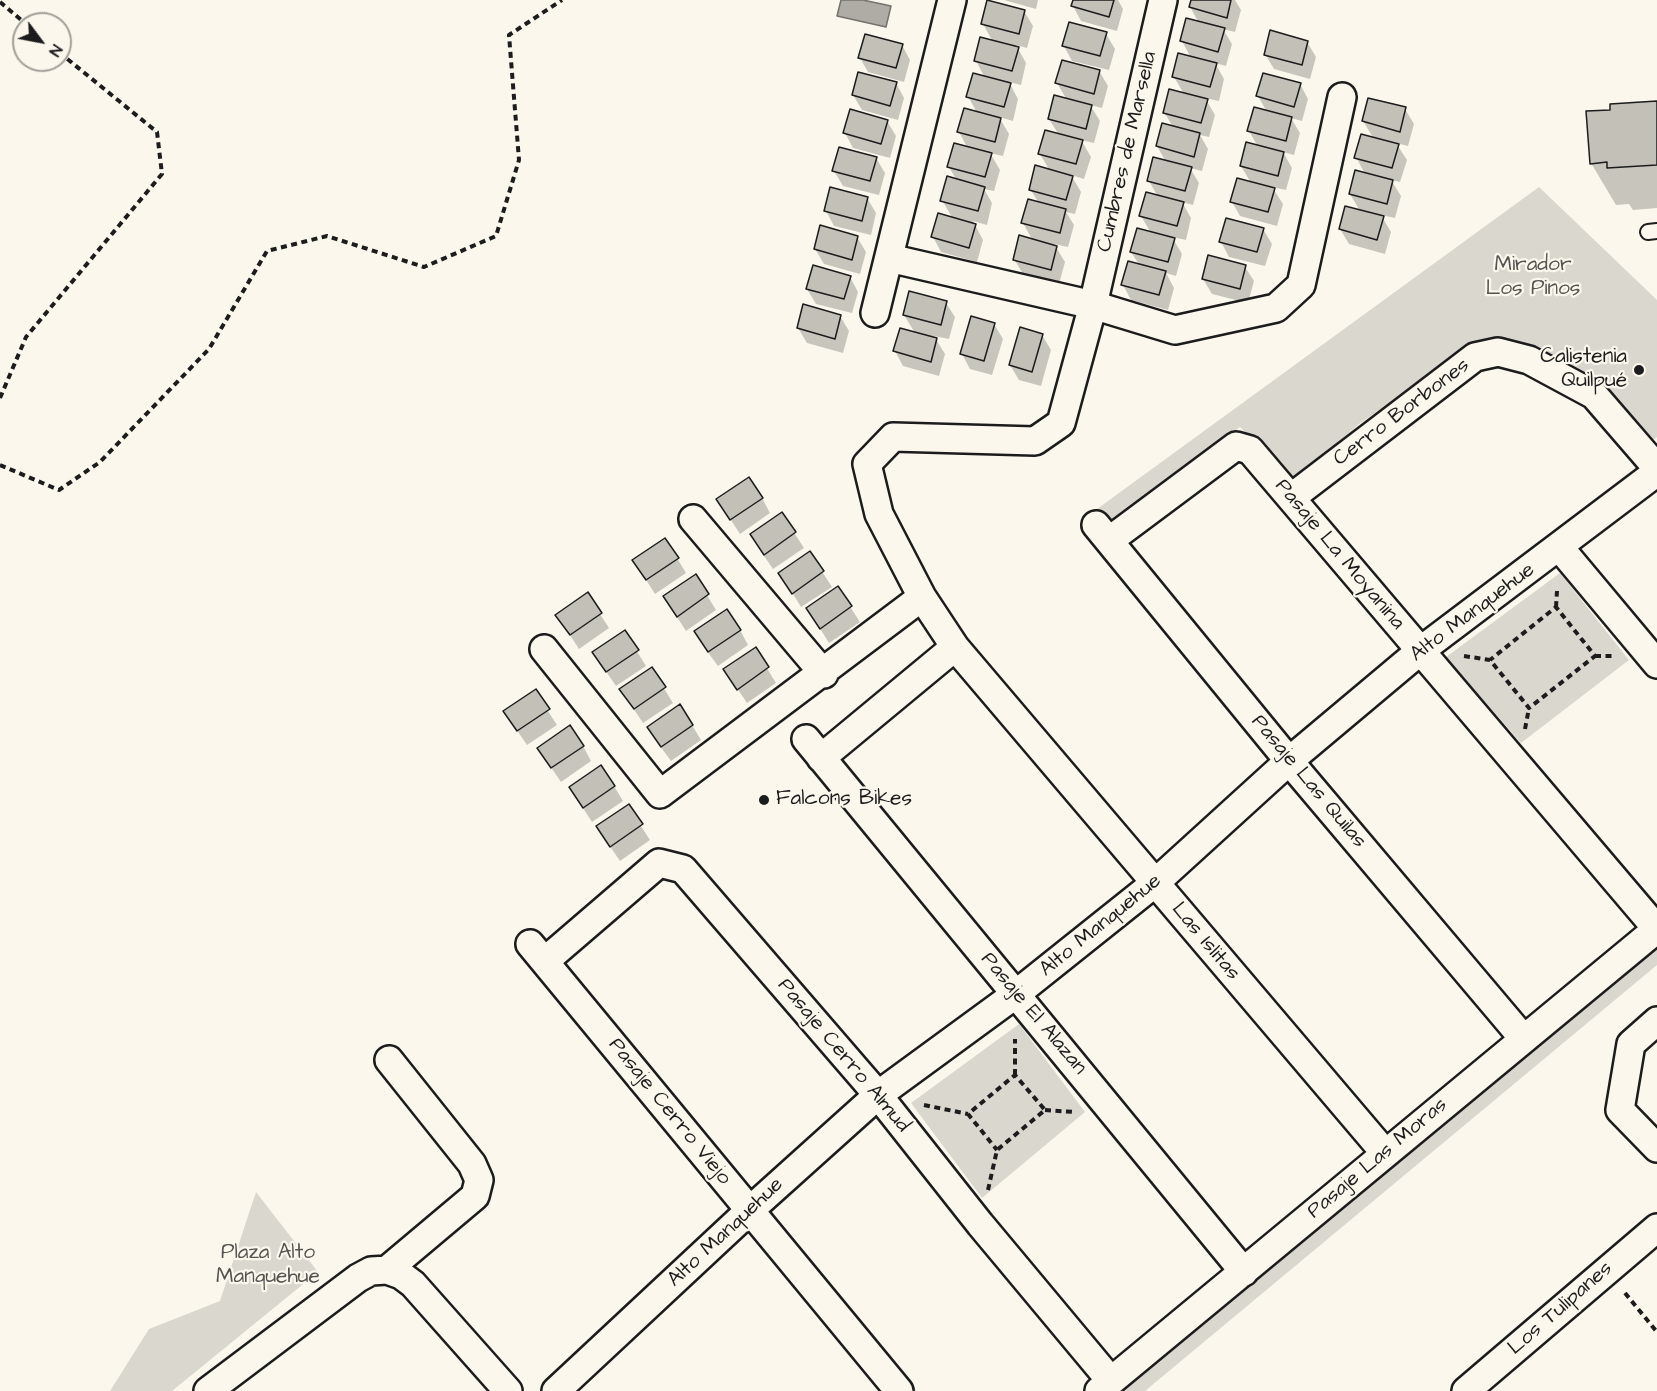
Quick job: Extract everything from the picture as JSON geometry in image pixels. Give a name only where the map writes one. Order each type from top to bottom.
[{"type":"street","points":[[875,313],[952,0]]},
{"type":"street","name":"Cumbres de Marsella","points":[[955,647],[922,597],[879,514],[867,464],[893,437],[1035,441],[1061,423],[1093,305],[1163,0]]},
{"type":"street","points":[[889,258],[1093,305],[1175,330],[1276,308],[1300,285],[1342,97]]},
{"type":"street","name":"Cerro Borbones","points":[[1292,497],[1474,357],[1498,352],[1529,360],[1594,395],[1657,468]]},
{"type":"street","name":"Pasaje La Moyanina","points":[[1103,533],[1236,446],[1250,450],[1657,929]]},
{"type":"street","name":"Alto Manquehue","points":[[556,1391],[749,1211],[878,1095],[1016,994],[1155,883],[1289,761],[1420,651],[1560,548],[1657,472]]},
{"type":"street","points":[[693,519],[824,674]]},
{"type":"street","name":"Pasaje Las Quilas","points":[[1103,533],[1289,761],[1523,1038]]},
{"type":"street","points":[[1560,548],[1657,664]]},
{"type":"street","points":[[544,649],[660,794],[824,674],[922,597]]},
{"type":"street","name":"Pasaje El Alazan","points":[[955,647],[813,748],[1244,1272]]},
{"type":"street","name":"Las Islitas","points":[[955,647],[1385,1153]]},
{"type":"street","name":"Pasaje Cerro Almud","points":[[538,953],[659,864],[683,870],[878,1095],[1105,1386]]},
{"type":"street","name":"Pasaje Las Moras","points":[[1105,1386],[1657,929]]},
{"type":"street","name":"Pasaje Cerro Viejo","points":[[538,953],[899,1391]]},
{"type":"street","points":[[1657,1021],[1631,1044],[1620,1110],[1657,1148]]},
{"type":"street","points":[[387,1270],[475,1196],[479,1180],[472,1164],[389,1060]]},
{"type":"street","name":"Los Tulipanes","points":[[1466,1391],[1657,1228]]},
{"type":"street","points":[[208,1391],[358,1278],[371,1271],[387,1270],[401,1275],[413,1284],[508,1391]]},
{"type":"path","points":[[0,465],[59,490],[100,462],[209,349],[267,251],[327,236],[424,267],[496,236],[519,160],[509,36],[562,0]]},
{"type":"path","points":[[0,2],[12,12]]},
{"type":"path","points":[[0,398],[26,338],[162,174],[157,132],[72,63]]},
{"type":"path","points":[[1556,607],[1595,656],[1529,708],[1490,660],[1556,607]]},
{"type":"path","points":[[1015,1075],[1045,1110],[998,1150],[968,1114],[1015,1075]]},
{"type":"path","points":[[1606,1270],[1657,1332]]},
{"type":"green space","name":"Mirador Los Pinos","points":[[1539,187],[1657,300],[1657,437],[1652,441],[1596,387],[1471,347],[1359,424],[1294,480],[1240,427],[1110,526],[1097,509]]},
{"type":"green space","points":[[1560,573],[1629,660],[1521,743],[1446,657]]},
{"type":"green space","points":[[1657,941],[1657,965],[1145,1391],[1113,1391]]},
{"type":"green space","points":[[1019,1024],[1085,1112],[982,1198],[911,1103]]},
{"type":"green space","name":"Plaza Alto Manquehue","points":[[256,1192],[318,1272],[172,1391],[110,1391],[149,1329],[220,1301]]},
{"type":"shaded area","points":[[841,0],[863,0],[891,6],[886,27],[837,16]]},
{"type":"building","points":[[987,0],[1025,10],[1019,34],[981,24]]},
{"type":"building","points":[[1073,0],[1114,0],[1109,17],[1071,6]]},
{"type":"building","points":[[1191,0],[1231,0],[1227,18],[1189,7]]},
{"type":"building","points":[[1186,18],[1225,28],[1218,52],[1180,41]]},
{"type":"building","points":[[1069,22],[1107,32],[1100,56],[1062,46]]},
{"type":"building","points":[[1270,30],[1308,41],[1302,65],[1264,55]]},
{"type":"building","points":[[865,34],[903,44],[896,68],[858,58]]},
{"type":"building","points":[[980,37],[1019,47],[1012,71],[974,61]]},
{"type":"building","points":[[1178,53],[1217,63],[1210,87],[1172,77]]},
{"type":"building","points":[[1062,60],[1100,70],[1094,94],[1055,83]]},
{"type":"building","points":[[858,72],[897,82],[890,106],[852,95]]},
{"type":"building","points":[[973,73],[1011,83],[1004,107],[966,97]]},
{"type":"building","points":[[1263,73],[1301,83],[1294,107],[1256,96]]},
{"type":"building","points":[[1169,89],[1208,99],[1201,123],[1163,113]]},
{"type":"building","points":[[1054,95],[1092,105],[1086,129],[1048,119]]},
{"type":"building","points":[[1368,98],[1406,107],[1400,132],[1362,121]]},
{"type":"building","points":[[1657,101],[1657,165],[1607,168],[1607,162],[1590,164],[1586,111],[1610,110],[1610,104]]},
{"type":"building","points":[[1254,107],[1292,117],[1286,141],[1247,131]]},
{"type":"building","points":[[964,108],[1001,118],[995,142],[957,132]]},
{"type":"building","points":[[850,109],[888,120],[881,144],[843,133]]},
{"type":"building","points":[[1162,123],[1200,133],[1194,157],[1156,146]]},
{"type":"building","points":[[1045,130],[1083,140],[1076,164],[1038,154]]},
{"type":"building","points":[[1361,134],[1399,144],[1392,168],[1354,158]]},
{"type":"building","points":[[1246,142],[1284,152],[1278,176],[1240,166]]},
{"type":"building","points":[[954,143],[992,153],[985,177],[947,167]]},
{"type":"building","points":[[839,147],[877,157],[870,181],[832,171]]},
{"type":"building","points":[[1153,157],[1192,167],[1185,191],[1147,181]]},
{"type":"building","points":[[1035,165],[1073,176],[1066,200],[1029,190]]},
{"type":"building","points":[[1355,170],[1393,180],[1387,204],[1349,194]]},
{"type":"building","points":[[947,176],[985,187],[978,211],[940,201]]},
{"type":"building","points":[[1237,178],[1275,188],[1268,212],[1230,202]]},
{"type":"building","points":[[830,187],[868,197],[862,221],[824,211]]},
{"type":"building","points":[[1146,192],[1184,202],[1177,226],[1139,216]]},
{"type":"building","points":[[1028,199],[1066,209],[1060,233],[1021,223]]},
{"type":"building","points":[[1345,206],[1384,216],[1377,240],[1339,229]]},
{"type":"building","points":[[938,213],[976,224],[969,248],[931,237]]},
{"type":"building","points":[[1226,218],[1264,228],[1257,252],[1219,242]]},
{"type":"building","points":[[820,225],[858,236],[852,260],[814,249]]},
{"type":"building","points":[[1137,228],[1175,238],[1168,262],[1130,252]]},
{"type":"building","points":[[1019,235],[1057,246],[1051,270],[1013,260]]},
{"type":"building","points":[[1208,255],[1246,265],[1240,289],[1202,279]]},
{"type":"building","points":[[1128,261],[1166,271],[1159,295],[1121,285]]},
{"type":"building","points":[[813,265],[851,276],[844,299],[806,289]]},
{"type":"building","points":[[909,291],[947,301],[941,325],[903,315]]},
{"type":"building","points":[[803,304],[841,315],[835,339],[797,328]]},
{"type":"building","points":[[971,316],[995,323],[984,361],[960,354]]},
{"type":"building","points":[[1020,327],[1043,334],[1032,372],[1009,365]]},
{"type":"building","points":[[900,328],[937,338],[931,362],[893,351]]},
{"type":"building","points":[[749,477],[763,498],[730,520],[716,499]]},
{"type":"building","points":[[782,512],[796,532],[764,555],[750,534]]},
{"type":"building","points":[[665,538],[679,558],[646,580],[632,560]]},
{"type":"building","points":[[810,551],[824,571],[792,594],[778,573]]},
{"type":"building","points":[[696,574],[709,594],[677,617],[663,596]]},
{"type":"building","points":[[838,586],[852,606],[820,629],[806,608]]},
{"type":"building","points":[[588,592],[602,613],[570,635],[555,615]]},
{"type":"building","points":[[727,609],[741,630],[708,652],[694,631]]},
{"type":"building","points":[[625,630],[639,650],[606,672],[592,652]]},
{"type":"building","points":[[756,647],[769,667],[737,690],[723,669]]},
{"type":"building","points":[[652,667],[666,687],[634,709],[619,689]]},
{"type":"building","points":[[536,689],[550,709],[517,731],[503,711]]},
{"type":"building","points":[[680,704],[693,725],[661,747],[647,727]]},
{"type":"building","points":[[570,725],[584,746],[551,768],[537,748]]},
{"type":"building","points":[[601,765],[615,786],[583,808],[569,787]]},
{"type":"building","points":[[629,804],[643,824],[610,847],[596,826]]},
{"type":"place","name":"Calistenia Quilpué","points":[[1639,370]]},
{"type":"place","name":"Falcons Bikes","points":[[764,800]]}]
